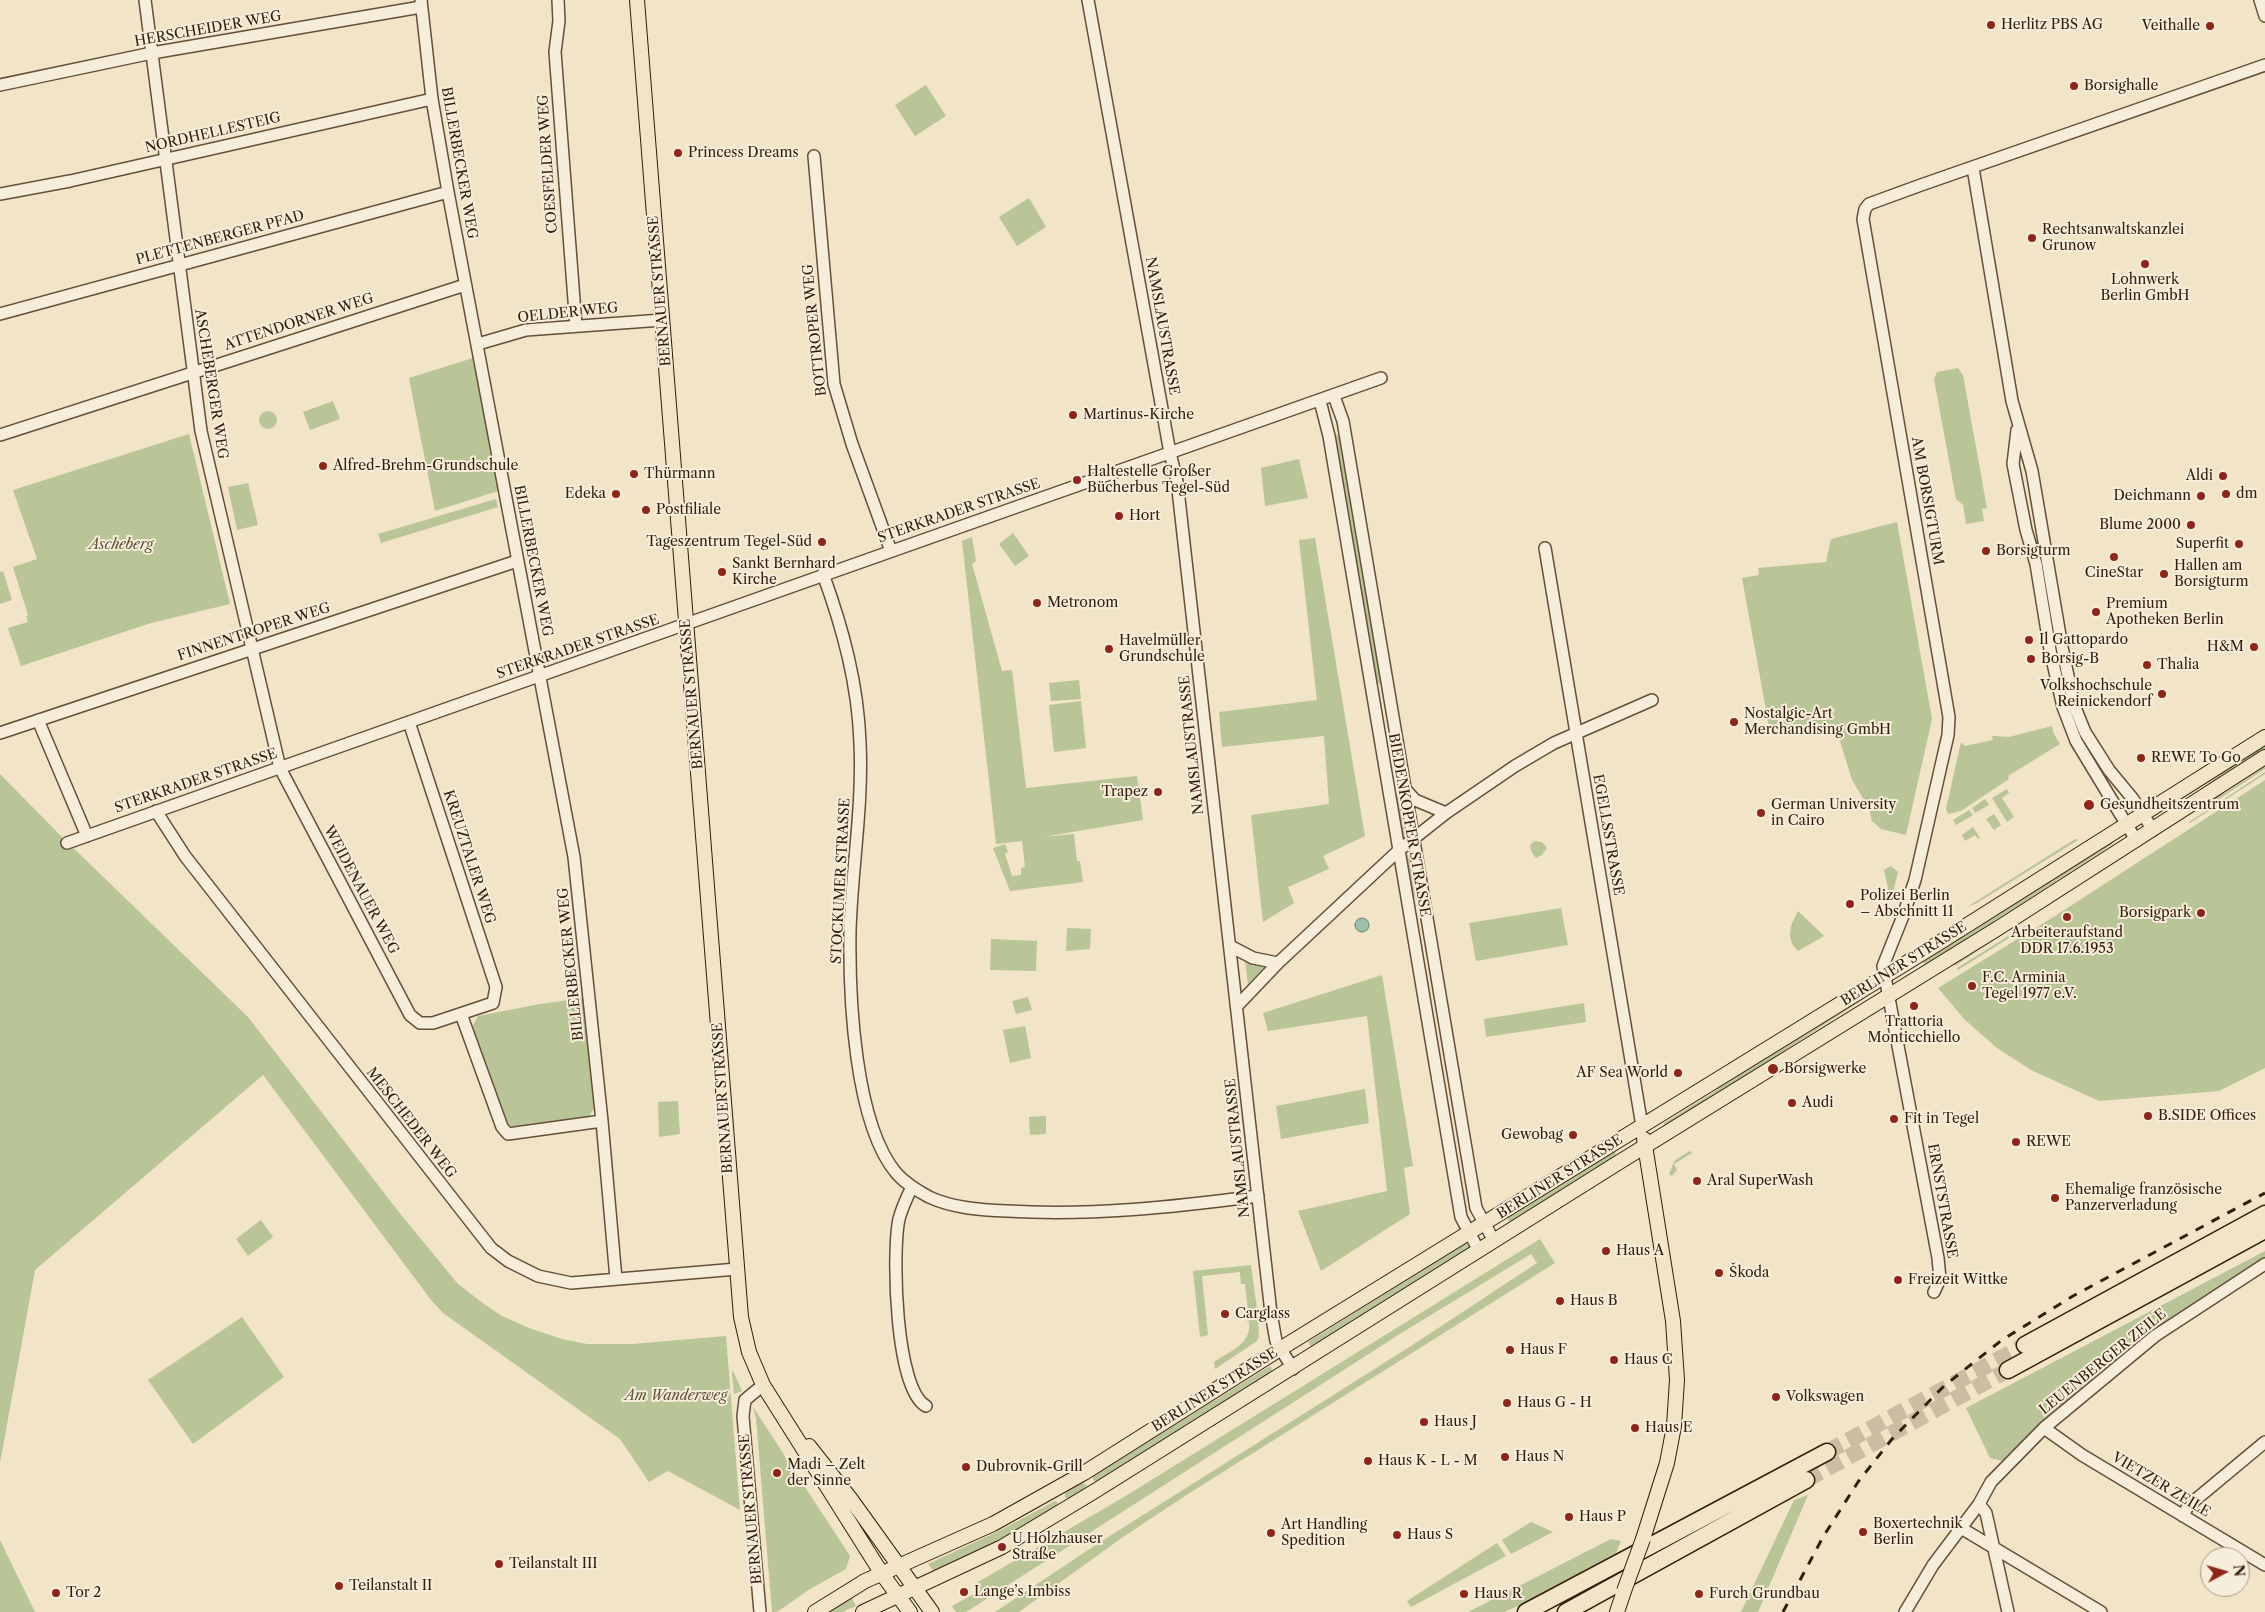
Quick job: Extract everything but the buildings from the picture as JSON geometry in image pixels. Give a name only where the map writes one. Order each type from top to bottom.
[{"type":"highway","points":[[2025,1345],[2265,1214]]},
{"type":"highway","points":[[2008,1370],[2265,1230]]},
{"type":"highway","points":[[1526,1612],[1827,1452]]},
{"type":"highway","points":[[1566,1612],[1806,1480]]},
{"type":"main road","name":"BERNAUER STRASSE","points":[[637,0],[740,1317],[746,1344],[764,1387],[882,1574],[910,1612]]},
{"type":"main road","name":"BERLINER STRASSE","points":[[815,1612],[865,1581],[993,1524],[1055,1490],[2126,825],[2265,736]]},
{"type":"main road","name":"BERLINER STRASSE","points":[[863,1612],[916,1589],[1002,1547],[1293,1369],[1645,1146],[1889,996],[2153,830],[2265,757]]},
{"type":"main road","name":"BERLINER STRASSE","points":[[2183,810],[2178,801],[2208,780],[2212,770]]},
{"type":"main road","points":[[1617,1612],[1667,1463],[1674,1426],[1677,1380],[1673,1321],[1642,1126]]},
{"type":"main road","name":"BERNAUER STRASSE","points":[[764,1387],[850,1498],[932,1612]]},
{"type":"street","name":"ASCHEBERGER WEG","points":[[145,0],[202,439],[280,768]]},
{"type":"street","name":"COESFELDER WEG","points":[[558,0],[559,21],[555,52],[576,326]]},
{"type":"street","name":"NAMSLAUSTRASSE","points":[[1088,0],[1176,481],[1272,1313],[1276,1341],[1293,1369]]},
{"type":"street","points":[[2260,0],[2265,16]]},
{"type":"street","name":"HERSCHEIDER WEG","points":[[0,85],[152,53],[421,3]]},
{"type":"street","name":"BILLERBECKER WEG","points":[[421,3],[432,100],[448,192],[574,857],[602,1121],[616,1279]]},
{"type":"street","name":"AM BORSIGTURM","points":[[1889,996],[1883,966],[1912,893],[1946,744],[1949,717],[1863,214],[1867,206],[1873,202],[2265,65]]},
{"type":"street","name":"NORDHELLESTEIG","points":[[0,194],[432,100]]},
{"type":"street","name":"BOTTROPER WEG","points":[[814,156],[834,384],[852,444],[891,552]]},
{"type":"street","points":[[1973,168],[2012,401],[2032,471],[2062,647],[2074,705],[2085,732],[2105,764],[2153,830]]},
{"type":"street","name":"PLETTENBERGER PFAD","points":[[0,314],[448,192]]},
{"type":"street","name":"ATTENDORNER WEG","points":[[0,435],[465,285]]},
{"type":"street","name":"OELDER WEG","points":[[478,344],[526,330],[662,320]]},
{"type":"street","name":"STERKRADER STRASSE","points":[[67,843],[1381,378]]},
{"type":"street","name":"BIEDENKOPFER STRASSE","points":[[1334,396],[1343,421],[1476,1208],[1494,1242]]},
{"type":"street","name":"BIEDENKOPFER STRASSE","points":[[1320,400],[1329,436],[1461,1217],[1479,1251]]},
{"type":"street","points":[[2018,426],[2014,464],[2026,530],[2036,564],[2050,650],[2063,707],[2076,741],[2136,840]]},
{"type":"street","name":"EGELLSSTRASSE","points":[[1545,548],[1642,1126]]},
{"type":"street","name":"FINNENTROPER WEG","points":[[0,733],[517,561]]},
{"type":"street","name":"STOCKUMER STRASSE","points":[[823,574],[845,641],[853,678],[860,741],[860,804],[850,931],[854,1029],[864,1091],[877,1140],[894,1169],[912,1187],[930,1197],[955,1206],[1029,1212],[1120,1211],[1258,1196]]},
{"type":"street","points":[[1237,1006],[1278,963],[1398,851],[1446,813],[1515,766],[1576,732],[1652,700]]},
{"type":"street","points":[[38,720],[87,836]]},
{"type":"street","name":"KREUZTALER WEG","points":[[409,722],[496,987],[493,1003],[461,1014]]},
{"type":"street","name":"WEIDENAUER WEG","points":[[280,768],[410,1015],[420,1023],[433,1023],[461,1014]]},
{"type":"street","points":[[1388,791],[1405,789],[1415,800],[1446,813]]},
{"type":"street","name":"MESCHEDER WEG","points":[[156,811],[185,856],[491,1248],[508,1261],[538,1276],[571,1283],[737,1269]]},
{"type":"street","points":[[1230,946],[1253,958],[1278,963]]},
{"type":"street","name":"ERNSTSTRASSE","points":[[1889,996],[1938,1258],[1940,1279],[1934,1292]]},
{"type":"street","points":[[461,1014],[502,1127],[508,1134],[602,1121]]},
{"type":"street","points":[[912,1187],[899,1220],[895,1254],[896,1295],[900,1339],[910,1378],[918,1399],[926,1406]]},
{"type":"street","name":"LEUENBERGER ZEILE","points":[[1905,1612],[1933,1565],[1979,1504],[1991,1482],[2044,1428],[2155,1336],[2265,1264]]},
{"type":"street","name":"BERNAUER STRASSE","points":[[760,1612],[743,1416],[745,1400],[764,1387]]},
{"type":"street","name":"VIETZER ZEILE","points":[[2044,1428],[2082,1455],[2265,1565]]},
{"type":"street","points":[[2183,1516],[2188,1506],[2265,1442]]},
{"type":"street","points":[[1979,1504],[1986,1513],[2008,1612]]},
{"type":"street","points":[[1961,1528],[2100,1612]]},
{"type":"green space","points":[[926,85],[946,116],[915,136],[895,105]]},
{"type":"green space","points":[[1029,198],[1046,227],[1017,246],[999,217]]},
{"type":"green space","points":[[473,358],[498,491],[435,511],[409,378]]},
{"type":"green space","points":[[1958,368],[1963,375],[1987,508],[1982,509],[1984,521],[1966,524],[1963,505],[1956,499],[1934,379],[1937,372]]},
{"type":"green space","points":[[333,401],[340,419],[310,430],[303,412]]},
{"type":"green space","points":[[268,411],[274,414],[277,420],[274,426],[268,429],[262,426],[259,420],[262,414]]},
{"type":"green space","name":"Ascheberg","points":[[189,434],[230,604],[151,623],[21,666],[8,628],[28,622],[26,616],[28,615],[13,567],[37,559],[13,490]]},
{"type":"green space","points":[[1338,434],[1341,435],[1384,683],[1375,684],[1334,438]]},
{"type":"green space","points":[[1299,459],[1308,498],[1265,506],[1261,468]]},
{"type":"green space","points":[[248,483],[258,525],[237,530],[228,487]]},
{"type":"green space","points":[[496,499],[498,507],[381,543],[378,534]]},
{"type":"green space","points":[[1897,522],[1932,719],[1906,835],[1881,829],[1872,821],[1869,808],[1852,780],[1840,741],[1833,729],[1817,724],[1770,732],[1742,578],[1759,575],[1758,568],[1826,562],[1831,539]]},
{"type":"green space","points":[[1013,533],[1029,556],[1015,566],[999,544]]},
{"type":"green space","points":[[972,537],[976,561],[972,564],[1002,671],[1012,670],[1026,788],[1137,776],[1143,820],[1043,837],[1074,834],[1077,861],[1080,861],[1083,882],[1010,891],[993,848],[1005,844],[1008,852],[1005,854],[1012,876],[1021,875],[1021,868],[1025,867],[1022,841],[996,844],[962,541]]},
{"type":"green space","points":[[1315,538],[1365,836],[1323,856],[1329,869],[1288,887],[1294,903],[1263,922],[1251,815],[1329,804],[1324,736],[1222,747],[1219,712],[1317,700],[1299,540]]},
{"type":"green space","points":[[3,571],[12,600],[0,604],[0,572]]},
{"type":"green space","points":[[1079,680],[1081,699],[1051,701],[1049,683]]},
{"type":"green space","points":[[1081,701],[1086,748],[1054,752],[1049,705]]},
{"type":"green space","points":[[2052,726],[2060,744],[2008,776],[2009,779],[1961,811],[1948,814],[1946,809],[1961,742],[1965,746],[1993,740],[1992,736],[2009,737]]},
{"type":"green space","points":[[2265,744],[2265,750],[2184,802],[2238,761]]},
{"type":"green space","points":[[2265,767],[2265,769],[2202,810],[2199,807],[2221,791],[2225,793]]},
{"type":"green space","points":[[2265,772],[2265,774],[2189,822]]},
{"type":"green space","name":"Am Wanderweg","points":[[0,774],[62,837],[248,1017],[402,1216],[458,1284],[502,1316],[529,1328],[562,1339],[587,1344],[632,1344],[726,1336],[740,1510],[668,1471],[649,1482],[620,1439],[443,1313],[431,1300],[263,1075],[35,1270],[0,1463]]},
{"type":"green space","points":[[2265,780],[2265,1068],[2219,1091],[2099,1101],[2031,1070],[1997,1048],[1965,1020],[1938,988],[2055,916]]},
{"type":"green space","points":[[2007,789],[2009,793],[2002,798],[2014,817],[2007,822],[1992,798]]},
{"type":"green space","points":[[1395,797],[1402,797],[1406,837],[1401,835]]},
{"type":"green space","points":[[1985,799],[1989,805],[1975,813],[1972,808]]},
{"type":"green space","points":[[1969,810],[1973,815],[1956,825],[1953,820]]},
{"type":"green space","points":[[1994,814],[2001,825],[1994,830],[1986,819]]},
{"type":"green space","points":[[1973,827],[1980,838],[1978,839],[1975,835],[1965,841],[1962,835]]},
{"type":"green space","points":[[2075,839],[2078,840],[1977,903],[1967,907]]},
{"type":"green space","points":[[1534,841],[1542,842],[1547,848],[1542,855],[1536,858],[1532,853],[1530,845]]},
{"type":"green space","points":[[2111,841],[2113,844],[1925,966],[1923,962]]},
{"type":"green space","points":[[1407,854],[1411,854],[1419,895],[1416,897],[1413,897],[1405,857]]},
{"type":"green space","points":[[1891,866],[1898,872],[1893,892],[1889,892],[1884,870]]},
{"type":"green space","points":[[1561,908],[1568,945],[1476,961],[1469,923]]},
{"type":"green space","points":[[1798,911],[1824,936],[1798,951],[1791,941],[1790,932]]},
{"type":"green space","points":[[2026,925],[2028,926],[1958,970],[1957,968]]},
{"type":"green space","points":[[1067,928],[1091,929],[1090,949],[1066,951]]},
{"type":"green space","points":[[2002,935],[1955,966],[1952,961]]},
{"type":"green space","points":[[991,939],[1037,941],[1036,971],[990,970]]},
{"type":"green space","points":[[1245,961],[1264,967],[1248,984]]},
{"type":"green space","points":[[1382,975],[1413,1166],[1404,1168],[1410,1214],[1321,1271],[1298,1211],[1387,1191],[1367,1016],[1268,1031],[1263,1013]]},
{"type":"green space","points":[[1863,995],[1864,999],[1782,1052],[1761,1069],[1665,1128],[1664,1123],[1714,1092],[1729,1079]]},
{"type":"green space","points":[[1028,997],[1032,1010],[1016,1014],[1012,1001]]},
{"type":"green space","points":[[583,998],[594,1109],[588,1117],[520,1128],[511,1126],[504,1118],[471,1029],[478,1016]]},
{"type":"green space","points":[[1584,1003],[1586,1022],[1486,1037],[1484,1019]]},
{"type":"green space","points":[[1025,1026],[1031,1058],[1010,1063],[1003,1030]]},
{"type":"green space","points":[[1365,1089],[1369,1123],[1281,1139],[1276,1106]]},
{"type":"green space","points":[[678,1101],[680,1134],[659,1137],[658,1102]]},
{"type":"green space","points":[[1046,1116],[1046,1134],[1030,1135],[1029,1117]]},
{"type":"green space","points":[[1615,1151],[1616,1155],[1585,1178],[1511,1224],[1507,1218]]},
{"type":"green space","points":[[1690,1151],[1692,1153],[1674,1164],[1677,1170],[1672,1176],[1669,1174],[1675,1160]]},
{"type":"green space","points":[[261,1220],[273,1237],[248,1256],[236,1239]]},
{"type":"green space","points":[[1540,1239],[1555,1263],[1188,1494],[1123,1537],[1019,1612],[995,1612],[1094,1546],[1411,1346],[1537,1263],[1531,1254],[1403,1332],[966,1612],[956,1612],[952,1606],[981,1590],[978,1582],[1124,1497]]},
{"type":"green space","points":[[1466,1243],[1470,1249],[1312,1348],[1308,1342]]},
{"type":"green space","points":[[2265,1251],[2265,1262],[2126,1353],[2042,1424],[2003,1461],[1990,1458],[1966,1408]]},
{"type":"green space","points":[[1251,1265],[1257,1309],[1248,1311],[1245,1284],[1241,1284],[1240,1272],[1202,1276],[1208,1335],[1200,1337],[1193,1271]]},
{"type":"green space","points":[[242,1317],[284,1377],[193,1444],[148,1380]]},
{"type":"green space","points":[[1258,1319],[1259,1337],[1257,1341],[1215,1369],[1214,1362],[1239,1346],[1247,1336],[1249,1322],[1246,1321]]},
{"type":"green space","points":[[1270,1366],[1273,1372],[1097,1482],[1093,1480],[1093,1476]]},
{"type":"green space","points":[[733,1371],[742,1391],[734,1394],[732,1373]]},
{"type":"green space","points":[[753,1407],[850,1556],[846,1569],[810,1589],[777,1612],[772,1612],[756,1418]]},
{"type":"green space","points":[[1082,1483],[1087,1485],[1086,1488],[1068,1499],[1065,1497],[1065,1493]]},
{"type":"green space","points":[[1808,1495],[1758,1612],[1741,1612],[1794,1500]]},
{"type":"green space","points":[[1055,1501],[1058,1503],[1056,1507],[981,1550],[935,1573],[928,1564],[999,1531]]},
{"type":"green space","points":[[1531,1522],[1553,1532],[1511,1554],[1502,1540]]},
{"type":"green space","points":[[1611,1539],[1621,1541],[1616,1553],[1520,1605],[1505,1612],[1468,1612]]},
{"type":"green space","points":[[0,1540],[35,1612],[0,1612]]},
{"type":"green space","points":[[1497,1543],[1506,1556],[1411,1607],[1407,1601]]},
{"type":"green space","points":[[851,1597],[856,1606],[842,1612],[825,1612]]},
{"type":"shaded area","points":[[1359,918],[1365,918],[1369,925],[1365,932],[1359,932],[1355,928],[1355,922]]},
{"type":"tunnel","points":[[1827,1452],[2025,1345]]},
{"type":"tunnel","points":[[1806,1480],[2008,1370]]},
{"type":"railway","points":[[1783,1612],[1823,1537],[1858,1482],[1892,1439],[1944,1386],[2002,1340],[2073,1296],[2265,1193]]},
{"type":"place","name":"Herlitz PBS AG","points":[[1991,25]]},
{"type":"place","name":"Veithalle","points":[[2210,26]]},
{"type":"place","name":"Borsighalle","points":[[2074,86]]},
{"type":"place","name":"Princess Dreams","points":[[678,153]]},
{"type":"place","name":"Rechtsanwaltskanzlei Grunow","points":[[2032,238]]},
{"type":"place","name":"Lohnwerk Berlin GmbH","points":[[2145,264]]},
{"type":"place","name":"Martinus-Kirche","points":[[1073,415]]},
{"type":"place","name":"Alfred-Brehm-Grundschule","points":[[323,466]]},
{"type":"place","name":"Thürmann","points":[[634,474]]},
{"type":"place","name":"Aldi","points":[[2223,476]]},
{"type":"place","name":"Haltestelle Großer Bücherbus Tegel-Süd","points":[[1077,480]]},
{"type":"place","name":"Edeka","points":[[616,494]]},
{"type":"place","name":"dm","points":[[2226,494]]},
{"type":"place","name":"Deichmann","points":[[2201,496]]},
{"type":"place","name":"Postfiliale","points":[[646,510]]},
{"type":"place","name":"Hort","points":[[1119,516]]},
{"type":"place","name":"Blume 2000","points":[[2191,525]]},
{"type":"place","name":"Tageszentrum Tegel-Süd","points":[[822,542]]},
{"type":"place","name":"Superfit","points":[[2239,544]]},
{"type":"place","name":"Borsigturm","points":[[1986,551]]},
{"type":"place","name":"CineStar","points":[[2114,557]]},
{"type":"place","name":"Sankt Bernhard Kirche","points":[[722,572]]},
{"type":"place","name":"Hallen am Borsigturm","points":[[2164,574]]},
{"type":"place","name":"Metronom","points":[[1037,603]]},
{"type":"place","name":"Premium Apotheken Berlin","points":[[2096,612]]},
{"type":"place","name":"Il Gattopardo","points":[[2029,640]]},
{"type":"place","name":"H&M","points":[[2254,647]]},
{"type":"place","name":"Havelmüller Grundschule","points":[[1109,649]]},
{"type":"place","name":"Borsig-B","points":[[2031,659]]},
{"type":"place","name":"Thalia","points":[[2147,665]]},
{"type":"place","name":"Volkshochschule Reinickendorf","points":[[2162,694]]},
{"type":"place","name":"Nostalgic-Art Merchandising GmbH","points":[[1734,722]]},
{"type":"place","name":"REWE To Go","points":[[2141,758]]},
{"type":"place","name":"Trapez","points":[[1158,792]]},
{"type":"place","name":"Gesundheitszentrum","points":[[2089,805]]},
{"type":"place","name":"German University in Cairo","points":[[1761,813]]},
{"type":"place","name":"Polizei Berlin – Abschnitt 11","points":[[1850,904]]},
{"type":"place","name":"Borsigpark","points":[[2201,913]]},
{"type":"place","name":"Arbeiteraufstand DDR 17.6.1953","points":[[2067,917]]},
{"type":"place","name":"F.C. Arminia Tegel 1977 e.V.","points":[[1972,986]]},
{"type":"place","name":"Trattoria Monticchiello","points":[[1914,1006]]},
{"type":"place","name":"Borsigwerke","points":[[1773,1069]]},
{"type":"place","name":"AF Sea World","points":[[1678,1073]]},
{"type":"place","name":"Audi","points":[[1792,1103]]},
{"type":"place","name":"B.SIDE Offices","points":[[2148,1116]]},
{"type":"place","name":"Fit in Tegel","points":[[1894,1119]]},
{"type":"place","name":"Gewobag","points":[[1573,1135]]},
{"type":"place","name":"REWE","points":[[2016,1142]]},
{"type":"place","name":"Aral SuperWash","points":[[1697,1181]]},
{"type":"place","name":"Ehemalige französische Panzerverladung","points":[[2055,1198]]},
{"type":"place","name":"Haus A","points":[[1606,1251]]},
{"type":"place","name":"Škoda","points":[[1719,1273]]},
{"type":"place","name":"Freizeit Wittke","points":[[1898,1280]]},
{"type":"place","name":"Haus B","points":[[1560,1301]]},
{"type":"place","name":"Carglass","points":[[1225,1314]]},
{"type":"place","name":"Haus F","points":[[1510,1350]]},
{"type":"place","name":"Haus C","points":[[1614,1360]]},
{"type":"place","name":"Volkswagen","points":[[1776,1397]]},
{"type":"place","name":"Haus G - H","points":[[1507,1403]]},
{"type":"place","name":"Haus J","points":[[1424,1422]]},
{"type":"place","name":"Haus E","points":[[1635,1428]]},
{"type":"place","name":"Haus N","points":[[1505,1457]]},
{"type":"place","name":"Haus K - L - M","points":[[1368,1461]]},
{"type":"place","name":"Dubrovnik-Grill","points":[[966,1467]]},
{"type":"place","name":"Madi – Zelt der Sinne","points":[[777,1473]]},
{"type":"place","name":"Haus P","points":[[1569,1517]]},
{"type":"place","name":"Boxertechnik Berlin","points":[[1863,1532]]},
{"type":"place","name":"Art Handling Spedition","points":[[1271,1533]]},
{"type":"place","name":"Haus S","points":[[1397,1535]]},
{"type":"place","name":"U Holzhauser Straße","points":[[1002,1547]]},
{"type":"place","name":"Teilanstalt III","points":[[499,1564]]},
{"type":"place","name":"Teilanstalt II","points":[[339,1586]]},
{"type":"place","name":"Lange’s Imbiss","points":[[964,1592]]},
{"type":"place","name":"Tor 2","points":[[56,1593]]},
{"type":"place","name":"Haus R","points":[[1464,1594]]},
{"type":"place","name":"Furch Grundbau","points":[[1699,1594]]}]
